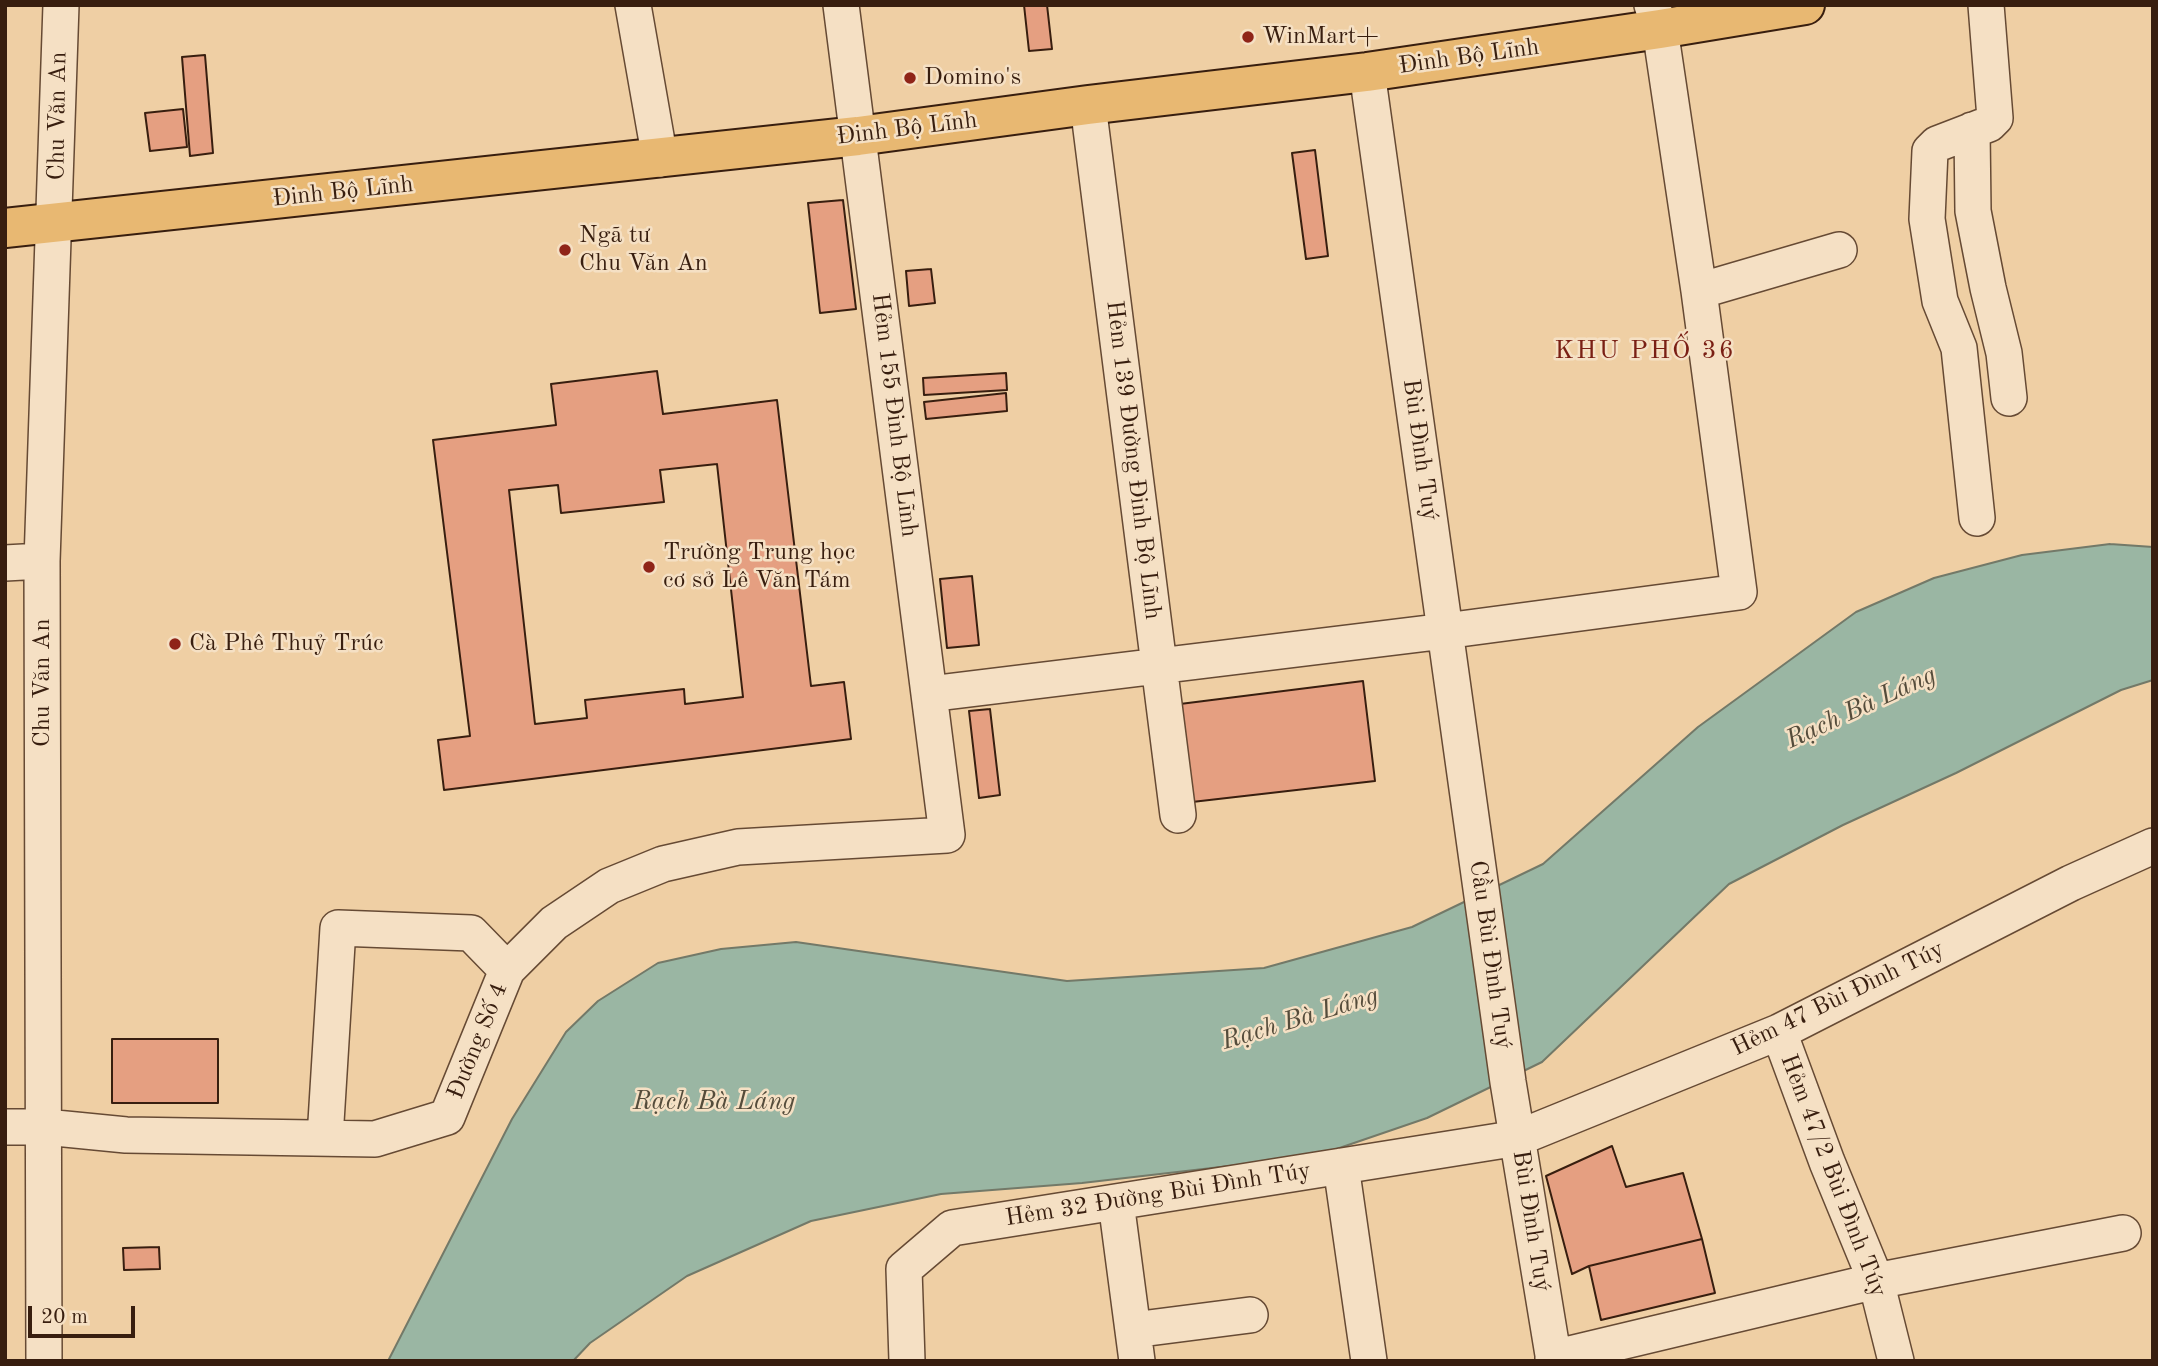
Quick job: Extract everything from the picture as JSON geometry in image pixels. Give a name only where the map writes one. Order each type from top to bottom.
[{"type":"main road","name":"Đinh Bộ Lĩnh","points":[[5,228],[858,136],[1088,104],[1367,72],[1656,17],[1805,5]]},
{"type":"street","name":"Chu Văn An","points":[[44,1361],[42,561],[61,5]]},
{"type":"street","points":[[633,5],[660,159]]},
{"type":"street","name":"Hẻm 155 Đinh Bộ Lĩnh","points":[[841,5],[929,694]]},
{"type":"street","points":[[1977,519],[1959,348],[1940,302],[1927,219],[1930,151],[1937,144],[1989,124],[1995,118],[1986,5]]},
{"type":"street","points":[[929,694],[1740,592],[1699,291],[1656,17]]},
{"type":"street","name":"Bùi Đình Tuý","points":[[1367,72],[1472,828]]},
{"type":"street","name":"Hẻm 139 Đường Đinh Bộ Lĩnh","points":[[1088,104],[1178,815]]},
{"type":"street","points":[[1972,130],[1973,211],[2004,353],[2009,398]]},
{"type":"street","points":[[1699,291],[1839,250]]},
{"type":"street","points":[[5,563],[42,561]]},
{"type":"street","name":"Đường Số 4","points":[[5,1127],[45,1127],[126,1135],[375,1139],[447,1117],[507,970],[554,923],[609,886],[663,864],[738,847],[947,835],[929,694]]},
{"type":"street","name":"Cầu Bùi Đình Tuý","points":[[1472,828],[1508,1082]]},
{"type":"street","name":"Hẻm 47 Bùi Đình Túy","points":[[1518,1138],[1779,1032],[2071,883],[2153,846]]},
{"type":"street","points":[[325,1138],[338,928],[471,933],[507,970]]},
{"type":"street","name":"Hẻm 47/2 Bùi Đình Túy","points":[[1779,1032],[1827,1162],[1877,1281],[1896,1361]]},
{"type":"street","name":"Bùi Đình Tuý","points":[[1508,1082],[1553,1359]]},
{"type":"street","name":"Hẻm 32 Đường Bùi Đình Túy","points":[[907,1361],[904,1269],[952,1228],[1518,1138]]},
{"type":"street","points":[[1341,1166],[1369,1361]]},
{"type":"street","points":[[1116,1202],[1135,1345],[1250,1315]]},
{"type":"street","points":[[1553,1359],[1877,1281],[2123,1233]]},
{"type":"water","name":"Rạch Bà Láng","points":[[2110,544],[2153,547],[2153,680],[2121,690],[1956,773],[1843,825],[1729,884],[1542,1062],[1427,1118],[1316,1156],[1082,1183],[941,1194],[811,1221],[687,1276],[590,1343],[573,1361],[388,1361],[512,1119],[566,1032],[598,1001],[658,963],[721,949],[796,942],[1067,981],[1264,968],[1412,927],[1543,864],[1698,727],[1856,612],[1934,578],[2022,555]]},
{"type":"building","points":[[1024,5],[1047,5],[1052,49],[1029,51]]},
{"type":"building","points":[[205,55],[213,153],[190,156],[182,57]]},
{"type":"building","points":[[183,109],[187,147],[150,151],[145,113]]},
{"type":"building","points":[[1315,150],[1328,256],[1306,259],[1292,153]]},
{"type":"building","points":[[843,200],[856,309],[820,313],[808,203]]},
{"type":"building","points":[[931,269],[935,303],[909,306],[906,271]]},
{"type":"building","points":[[657,371],[663,414],[777,400],[811,686],[844,682],[851,739],[444,790],[438,740],[470,736],[433,440],[556,425],[551,384]],"holes":[[[717,464],[743,697],[685,704],[684,689],[585,700],[587,718],[535,724],[509,490],[558,485],[561,513],[664,502],[660,470]]]},
{"type":"building","points":[[1006,373],[1007,390],[924,395],[923,378]]},
{"type":"building","points":[[1006,393],[1007,411],[926,419],[924,402]]},
{"type":"building","points":[[972,576],[979,645],[947,648],[940,579]]},
{"type":"building","points":[[1363,681],[1375,781],[1192,802],[1180,704]]},
{"type":"building","points":[[990,709],[1000,795],[979,798],[969,711]]},
{"type":"building","points":[[112,1039],[218,1039],[218,1103],[112,1103]]},
{"type":"building","points":[[1612,1146],[1626,1187],[1683,1173],[1702,1239],[1589,1266],[1572,1274],[1546,1176]]},
{"type":"building","points":[[1702,1239],[1715,1293],[1601,1320],[1589,1266]]},
{"type":"building","points":[[159,1247],[160,1269],[124,1270],[123,1248]]},
{"type":"place","name":"WinMart+","points":[[1248,37]]},
{"type":"place","name":"Domino's","points":[[910,78]]},
{"type":"place","name":"Ngã tư Chu Văn An","points":[[565,250]]},
{"type":"place","name":"Trường Trung học cơ sở Lê Văn Tám","points":[[649,567]]},
{"type":"place","name":"Cà Phê Thuỷ Trúc","points":[[175,644]]},
{"type":"district","name":"KHU PHỐ 36","points":[[1645,351]]}]
